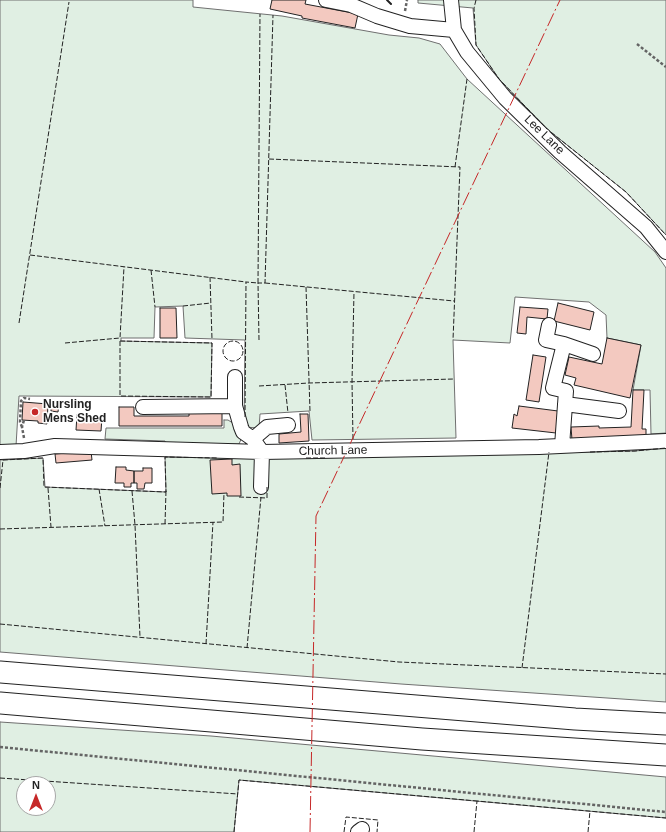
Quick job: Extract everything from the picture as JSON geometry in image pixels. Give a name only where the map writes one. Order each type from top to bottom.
[{"type":"highway","points":[[0,672],[575,719],[666,724]]},
{"type":"highway","points":[[0,703],[422,739],[666,755]]},
{"type":"street","points":[[326,0],[352,5],[377,16],[410,26],[454,30]]},
{"type":"street","name":"Lee Lane","points":[[450,0],[454,30],[467,52],[505,98],[560,152],[646,227],[666,252]]},
{"type":"street","points":[[549,325],[546,340],[564,344],[593,354]]},
{"type":"street","points":[[562,446],[566,391],[553,388],[564,344]]},
{"type":"street","points":[[235,377],[235,406],[241,428],[243,432],[253,439],[262,452],[261,488]]},
{"type":"street","points":[[565,404],[619,411]]},
{"type":"street","points":[[143,407],[235,406]]},
{"type":"street","points":[[253,439],[267,427],[288,425]]},
{"type":"street","name":"Church Lane","points":[[0,452],[24,451],[55,446],[262,452],[562,446],[666,441]]},
{"type":"path","points":[[637,44],[666,66]]},
{"type":"path","points":[[24,451],[24,433],[20,422],[20,401],[24,398],[30,399]]},
{"type":"path","points":[[22,427],[24,420]]},
{"type":"path","points":[[0,747],[666,812]]},
{"type":"green space","points":[[0,0],[193,0],[193,7],[282,16],[389,35],[419,38],[440,44],[467,79],[655,252],[666,268],[666,433],[651,434],[650,390],[633,390],[641,345],[607,338],[606,315],[589,302],[515,297],[510,343],[453,340],[456,438],[312,440],[309,411],[260,414],[259,428],[244,427],[245,340],[185,338],[183,306],[155,307],[154,338],[121,338],[121,341],[212,343],[211,397],[19,396],[16,446],[0,447]]},
{"type":"green space","points":[[418,0],[666,0],[666,235],[626,192],[547,129],[499,79],[476,45],[473,8],[418,3]]},
{"type":"green space","points":[[224,420],[228,420],[236,425],[242,437],[239,444],[166,445],[165,441],[105,439],[106,428],[224,428]]},
{"type":"green space","points":[[666,448],[666,702],[401,684],[0,652],[0,460],[43,458],[45,487],[166,492],[165,457],[312,458],[635,451]]},
{"type":"green space","points":[[0,722],[211,736],[666,777],[666,818],[239,780],[234,832],[0,832]]},
{"type":"building","points":[[272,0],[306,0],[305,4],[358,14],[355,28],[302,18],[302,16],[270,9]]},
{"type":"building","points":[[558,303],[594,312],[590,330],[554,321]]},
{"type":"building","points":[[520,307],[548,309],[547,319],[527,317],[526,334],[517,333]]},
{"type":"building","points":[[160,308],[176,308],[177,338],[160,338]]},
{"type":"building","points":[[607,338],[641,345],[630,398],[574,385],[576,378],[565,375],[569,357],[602,364]]},
{"type":"building","points":[[533,355],[546,357],[539,402],[526,400]]},
{"type":"building","points":[[633,390],[644,390],[642,429],[646,429],[646,437],[572,440],[571,427],[631,427]]},
{"type":"building","name":"Nursling Mens Shed","points":[[23,402],[48,404],[47,424],[38,423],[38,421],[22,420]]},
{"type":"building","points":[[51,402],[59,403],[58,412],[51,411]]},
{"type":"building","points":[[519,406],[558,411],[556,433],[512,428],[514,414],[517,416]]},
{"type":"building","points":[[119,407],[134,407],[134,416],[189,416],[189,409],[222,409],[222,426],[119,426]]},
{"type":"building","points":[[300,414],[308,414],[309,441],[279,443],[279,434],[301,432]]},
{"type":"building","points":[[77,415],[102,417],[101,431],[76,430]]},
{"type":"building","points":[[91,451],[92,460],[56,463],[55,454]]},
{"type":"building","points":[[232,459],[232,465],[240,464],[241,496],[227,496],[227,493],[212,494],[210,460]]},
{"type":"building","points":[[116,467],[126,467],[126,470],[134,471],[134,483],[131,483],[131,487],[124,487],[124,483],[115,483]]},
{"type":"building","points":[[143,468],[152,468],[152,483],[145,483],[144,489],[137,489],[137,483],[134,483],[134,471],[143,471]]},
{"type":"fence","points":[[476,0],[474,8],[476,45],[499,79],[547,129],[626,192],[666,235]]},
{"type":"fence","points":[[19,323],[69,2]]},
{"type":"fence","points":[[245,417],[246,282],[258,283],[260,14]]},
{"type":"fence","points":[[259,340],[258,283],[265,283],[273,15]]},
{"type":"fence","points":[[455,167],[467,79]]},
{"type":"fence","points":[[269,159],[460,167],[453,340]]},
{"type":"fence","points":[[30,255],[246,282]]},
{"type":"fence","points":[[65,343],[120,338],[124,267]]},
{"type":"fence","points":[[151,270],[155,307]]},
{"type":"fence","points":[[210,277],[212,339]]},
{"type":"fence","points":[[265,283],[454,301]]},
{"type":"fence","points":[[306,287],[310,411]]},
{"type":"fence","points":[[353,439],[352,382],[354,292]]},
{"type":"fence","points":[[183,306],[211,303]]},
{"type":"fence","points":[[120,341],[212,343],[211,397],[120,396],[120,341]]},
{"type":"fence","points":[[233,341],[240,344],[243,351],[240,358],[233,361],[226,358],[223,351],[226,344],[233,341]]},
{"type":"fence","points":[[259,386],[309,383],[454,379]]},
{"type":"fence","points":[[285,385],[288,413]]},
{"type":"fence","points":[[590,452],[635,451],[666,448]]},
{"type":"fence","points":[[522,668],[549,452]]},
{"type":"fence","points":[[0,488],[3,460],[43,458],[44,487],[166,492],[165,457],[218,458]]},
{"type":"fence","points":[[306,458],[326,458]]},
{"type":"fence","points":[[239,497],[267,498],[267,487]]},
{"type":"fence","points":[[48,488],[51,527]]},
{"type":"fence","points":[[99,489],[105,526]]},
{"type":"fence","points":[[132,491],[140,637]]},
{"type":"fence","points":[[165,524],[166,491]]},
{"type":"fence","points":[[0,529],[223,522],[224,493]]},
{"type":"fence","points":[[247,648],[261,497]]},
{"type":"fence","points":[[206,644],[213,522]]},
{"type":"fence","points":[[0,624],[399,662],[666,674]]},
{"type":"fence","points":[[0,778],[238,794]]},
{"type":"fence","points":[[234,832],[239,780],[477,801]]},
{"type":"fence","points":[[474,832],[477,801],[666,818]]},
{"type":"fence","points":[[588,832],[590,811]]},
{"type":"fence","points":[[344,832],[346,817],[378,820],[377,832]]},
{"type":"wall","points":[[387,0],[391,4]]},
{"type":"power","points":[[310,832],[316,516],[560,0]]},
{"type":"place","name":"Nursling Mens Shed","points":[[35,412]]}]
